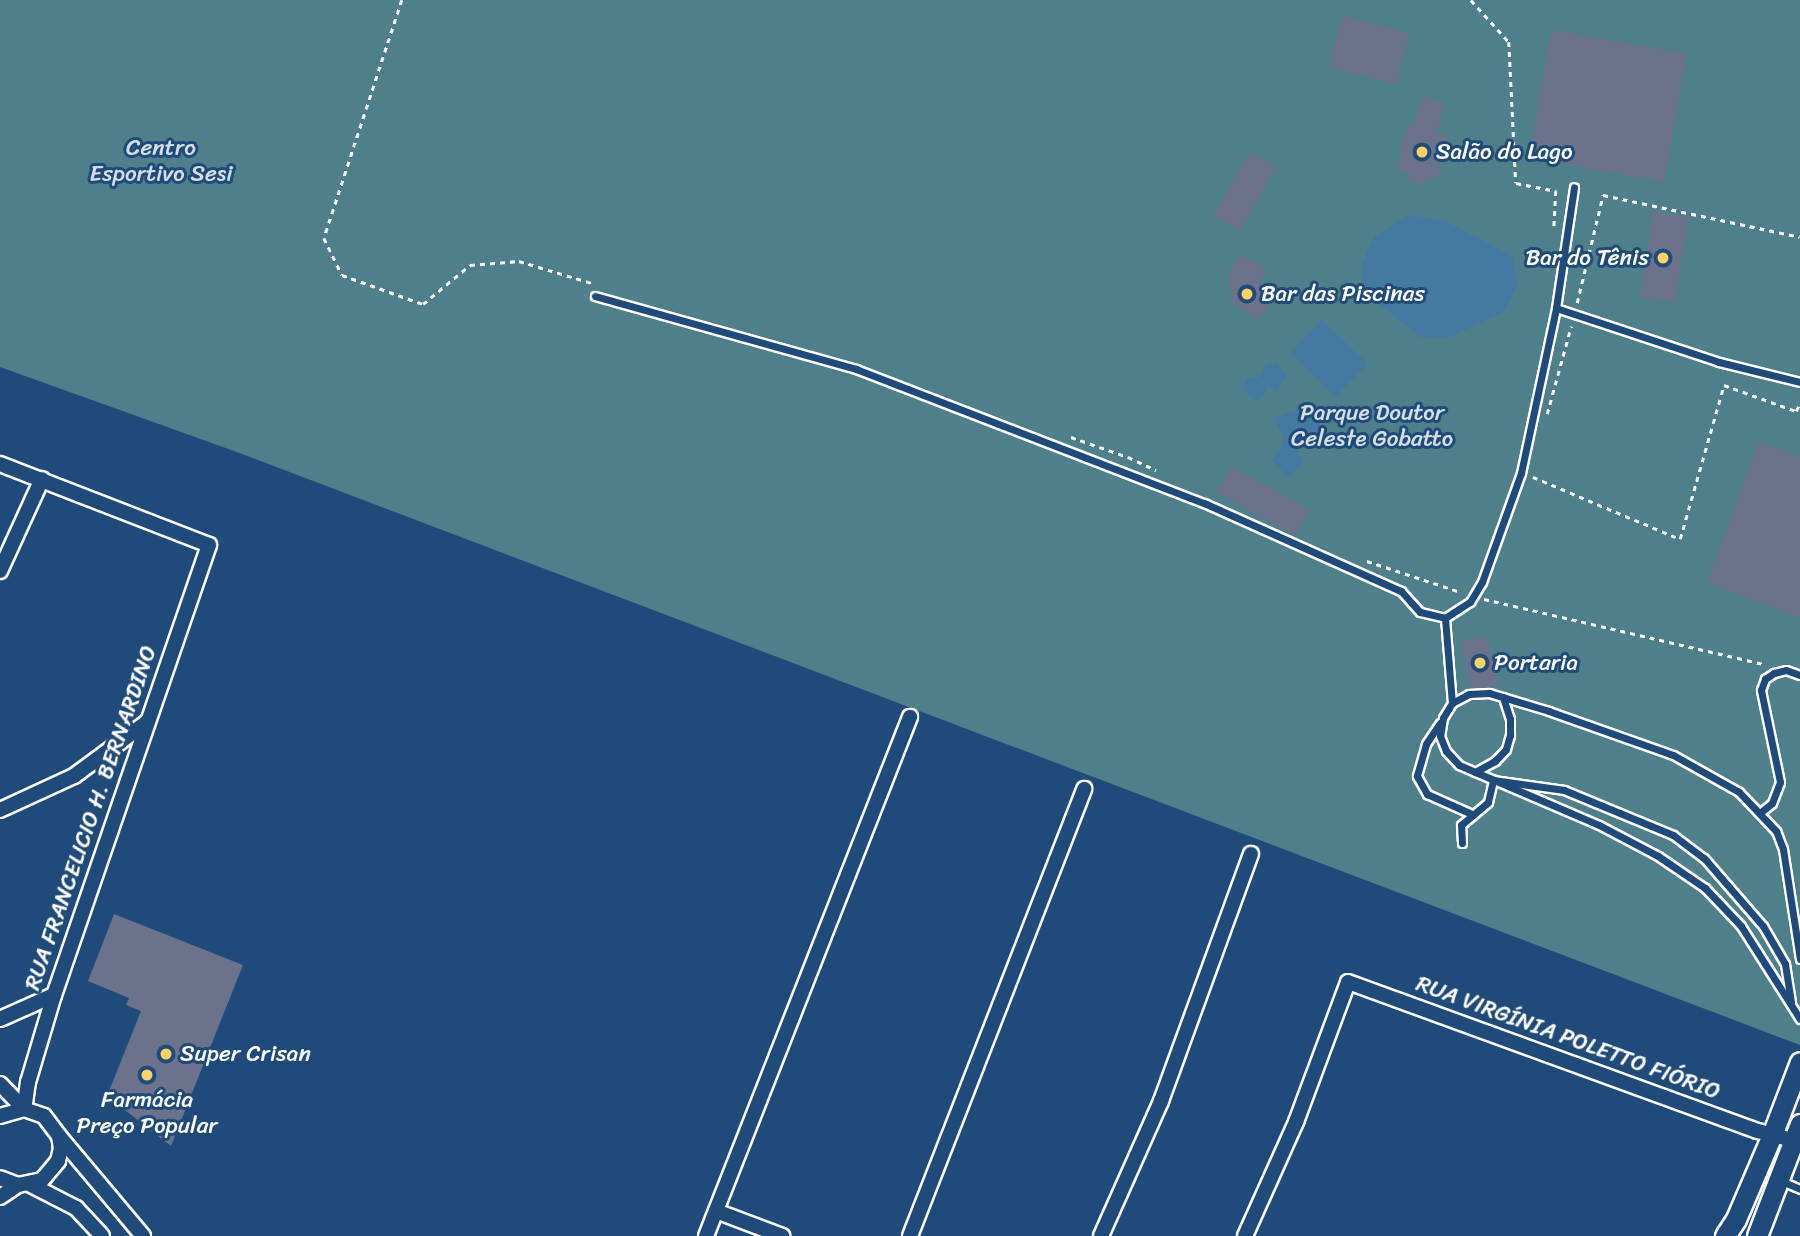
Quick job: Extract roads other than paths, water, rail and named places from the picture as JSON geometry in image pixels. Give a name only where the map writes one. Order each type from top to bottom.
[{"type":"main road","points":[[1725,1236],[1736,1219],[1800,1062]]},
{"type":"main road","points":[[1757,1236],[1798,1135]]},
{"type":"street","points":[[0,464],[42,479],[0,571]]},
{"type":"street","name":"RUA FRANCELICIO H. BERNARDINO","points":[[24,1109],[27,1082],[54,995],[209,545],[42,479]]},
{"type":"street","points":[[710,1235],[716,1211],[910,718]]},
{"type":"street","points":[[0,810],[74,776],[147,722]]},
{"type":"street","points":[[910,1236],[1084,789]]},
{"type":"street","points":[[1101,1236],[1161,1101],[1251,855]]},
{"type":"street","name":"RUA VIRGÍNIA POLETTO FIÓRIO","points":[[1245,1236],[1296,1122],[1348,982],[1772,1135],[1798,1135]]},
{"type":"street","points":[[0,1019],[54,995]]},
{"type":"street","points":[[0,1084],[24,1109],[44,1116],[143,1236]]},
{"type":"street","points":[[0,1116],[24,1109]]},
{"type":"street","points":[[0,1197],[52,1172],[58,1161],[59,1136]]},
{"type":"street","points":[[0,1178],[24,1185],[76,1208],[102,1236]]},
{"type":"street","points":[[716,1211],[782,1236]]},
{"type":"lane","points":[[595,296],[856,369],[1204,503],[1401,591],[1420,612],[1444,618],[1475,596],[1521,472],[1556,308],[1574,187]]},
{"type":"lane","points":[[1556,308],[1575,312],[1719,362],[1800,382]]},
{"type":"lane","points":[[1444,618],[1452,703]]},
{"type":"lane","points":[[1761,812],[1772,803],[1780,782],[1761,690],[1766,679],[1786,670],[1800,673]]},
{"type":"lane","points":[[1472,814],[1427,794],[1417,776],[1426,744],[1452,703],[1469,694],[1489,693],[1503,697],[1628,736],[1673,755],[1739,792],[1761,812],[1776,831],[1783,849],[1800,960],[1785,964]]},
{"type":"lane","points":[[1475,772],[1494,761],[1506,749],[1510,735],[1510,719],[1503,697]]},
{"type":"lane","points":[[1443,718],[1440,736],[1446,751],[1459,765],[1611,831],[1658,856],[1705,888],[1741,926],[1800,1019]]},
{"type":"lane","points":[[1462,843],[1461,825],[1488,803],[1493,780]]},
{"type":"lane","points":[[1493,780],[1564,790],[1602,803],[1673,835],[1704,858],[1741,897],[1763,926],[1785,964],[1791,1006]]},
{"type":"lane","points":[[1778,1180],[1800,1189]]},
{"type":"water","points":[[1409,215],[1445,221],[1512,256],[1518,285],[1504,312],[1447,338],[1420,337],[1362,290],[1362,264],[1374,237]]},
{"type":"water","points":[[1322,320],[1367,364],[1335,397],[1290,353]]},
{"type":"water","points":[[1276,362],[1287,375],[1277,392],[1269,386],[1261,398],[1254,400],[1242,388],[1247,377],[1258,378],[1265,366]]},
{"type":"water","points":[[1313,403],[1319,414],[1319,424],[1327,434],[1327,444],[1310,449],[1298,445],[1298,452],[1305,461],[1288,477],[1271,459],[1280,452],[1284,436],[1274,418]]},
{"type":"place","name":"Salão do Lago","points":[[1422,152]]},
{"type":"place","name":"Bar do Tênis","points":[[1663,258]]},
{"type":"place","name":"Bar das Piscinas","points":[[1247,294]]},
{"type":"place","name":"Portaria","points":[[1480,663]]},
{"type":"place","name":"Super Crisan","points":[[166,1054]]},
{"type":"place","name":"Farmácia Preço Popular","points":[[147,1075]]},
{"type":"park label","name":"Centro Esportivo Sesi","points":[[161,161]]},
{"type":"park label","name":"Parque Doutor Celeste Gobatto","points":[[1372,426]]}]
